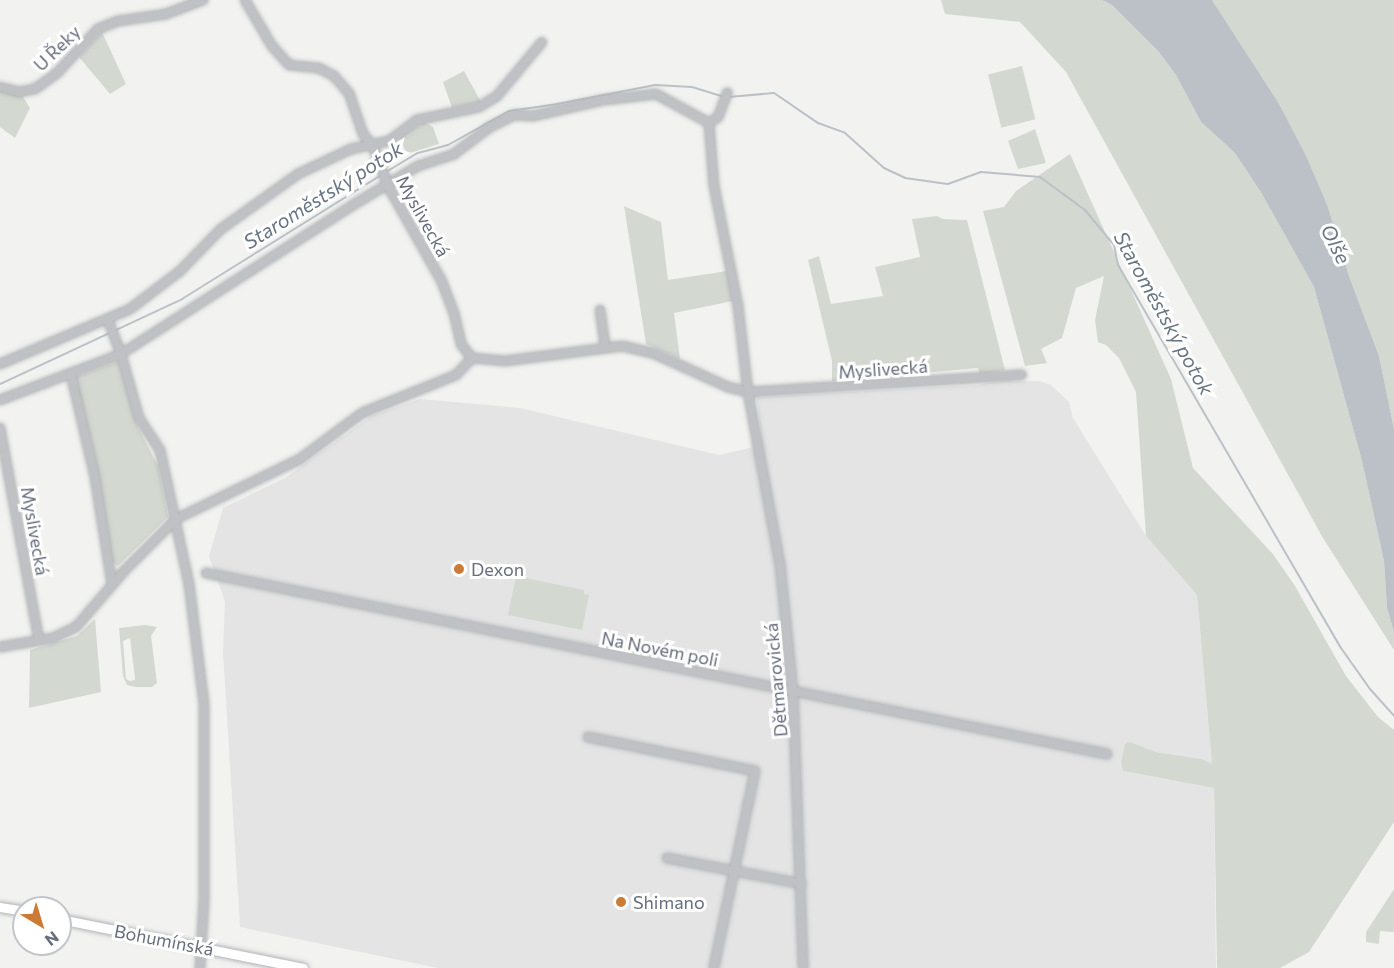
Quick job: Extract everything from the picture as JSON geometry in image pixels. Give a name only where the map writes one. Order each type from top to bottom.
[{"type":"main road","name":"Bohumínská","points":[[72,921],[303,968]]},
{"type":"street","name":"U Řeky","points":[[0,87],[19,92],[35,89],[58,72],[98,29],[118,21],[166,14],[203,0]]},
{"type":"street","name":"Myslivecká","points":[[244,0],[272,46],[289,65],[319,68],[334,76],[349,93],[363,134],[373,146],[385,179],[442,282],[454,313],[462,344],[472,358],[505,361],[622,346],[653,353],[728,387],[748,392],[1021,375]]},
{"type":"street","points":[[0,364],[111,327],[180,271],[221,229],[298,174],[351,149],[389,141],[417,120],[479,107],[497,96],[542,42]]},
{"type":"street","points":[[0,400],[71,375],[121,354],[204,299],[269,261],[385,179],[454,154],[490,126],[515,115],[533,116],[604,100],[656,94],[709,123]]},
{"type":"street","points":[[709,123],[718,117],[726,98]]},
{"type":"street","points":[[709,123],[714,186],[738,306],[748,392]]},
{"type":"street","points":[[600,310],[605,347]]},
{"type":"street","points":[[111,327],[139,418],[160,450],[189,584],[204,704],[204,900],[200,968]]},
{"type":"street","points":[[0,647],[53,638],[76,627],[112,584],[176,519],[300,459],[362,413],[456,375],[472,358]]},
{"type":"street","points":[[71,375],[95,477],[112,584]]},
{"type":"street","name":"Dětmarovická","points":[[748,392],[780,564],[793,691],[802,884],[803,968]]},
{"type":"street","name":"Myslivecká","points":[[0,428],[5,443],[39,640]]},
{"type":"street","name":"Na Novém poli","points":[[206,573],[1107,754]]},
{"type":"street","points":[[588,737],[755,771],[714,968]]},
{"type":"street","points":[[667,858],[802,884]]},
{"type":"shaded area","points":[[941,0],[1102,0],[1112,5],[1159,52],[1176,75],[1201,122],[1235,153],[1262,194],[1314,287],[1362,461],[1384,561],[1387,608],[1394,632],[1394,650],[1323,538],[1066,72],[1020,22],[945,14]]},
{"type":"shaded area","points":[[1212,0],[1394,0],[1394,429],[1379,356],[1349,276],[1328,207],[1278,102]]},
{"type":"shaded area","points":[[102,32],[126,84],[110,94],[79,57]]},
{"type":"shaded area","points":[[1022,66],[1035,119],[1001,128],[988,74]]},
{"type":"shaded area","points":[[464,71],[481,102],[452,108],[443,82]]},
{"type":"shaded area","points":[[0,90],[22,95],[30,108],[15,138],[0,127]]},
{"type":"shaded area","points":[[424,122],[433,127],[439,144],[407,154],[399,137]]},
{"type":"shaded area","points":[[1035,129],[1046,163],[1018,169],[1008,141]]},
{"type":"shaded area","points":[[1070,154],[1171,379],[1193,468],[1273,554],[1295,586],[1346,676],[1378,717],[1394,730],[1394,822],[1309,952],[1280,968],[1217,968],[1214,788],[1123,771],[1121,763],[1125,744],[1130,742],[1156,752],[1202,759],[1212,764],[1197,595],[1146,536],[1136,392],[1119,358],[1106,345],[1098,342],[1095,320],[1104,276],[1076,288],[1062,338],[1041,349],[1047,363],[1025,366],[983,211],[1004,207],[1016,191]]},
{"type":"shaded area","points":[[624,206],[661,222],[668,280],[727,271],[733,301],[674,313],[680,359],[646,344]]},
{"type":"shaded area","points":[[937,216],[943,219],[967,220],[1005,370],[980,374],[978,368],[832,381],[832,361],[808,260],[819,256],[831,304],[883,296],[875,267],[920,257],[912,219]]},
{"type":"shaded area","points":[[119,361],[137,425],[158,466],[168,517],[118,566],[112,562],[75,377]]},
{"type":"shaded area","points":[[1001,381],[1039,381],[1051,385],[1069,402],[1073,418],[1146,536],[1197,595],[1212,765],[1202,759],[1156,752],[1130,742],[1121,763],[1123,771],[1169,780],[1171,777],[1172,780],[1214,788],[1216,968],[438,968],[240,927],[223,652],[225,602],[209,556],[223,508],[285,478],[371,416],[420,399],[520,408],[719,455],[762,445],[757,397],[977,385]]},
{"type":"shaded area","points":[[516,576],[584,590],[584,594],[589,595],[582,630],[508,615]]},
{"type":"shaded area","points":[[95,619],[101,692],[29,708],[30,650],[77,636]]},
{"type":"shaded area","points":[[145,625],[157,627],[151,636],[157,683],[152,687],[127,685],[123,676],[119,628]],"holes":[[[130,638],[135,680],[130,681],[126,679],[123,641]]]},
{"type":"shaded area","points":[[1394,889],[1394,932],[1380,931],[1379,944],[1366,942],[1366,932]]},
{"type":"water","name":"Olše","points":[[1102,0],[1212,0],[1278,102],[1306,156],[1328,207],[1349,276],[1379,356],[1394,429],[1394,632],[1387,608],[1384,561],[1362,461],[1314,287],[1262,194],[1235,153],[1201,122],[1176,75],[1159,52],[1112,5]]},
{"type":"waterway","name":"Staroměstský potok","points":[[386,172],[418,153],[448,145],[509,111],[655,85],[692,87],[724,97]]},
{"type":"waterway","name":"Staroměstský potok","points":[[729,97],[774,93],[818,123],[845,133],[884,168],[905,178],[948,184],[981,172],[1040,177],[1085,210],[1114,245],[1118,265],[1341,648],[1370,689],[1394,716]]},
{"type":"waterway","name":"Staroměstský potok","points":[[0,384],[182,299],[381,175]]},
{"type":"place","name":"Dexon","points":[[459,569]]},
{"type":"place","name":"Shimano","points":[[621,902]]}]
